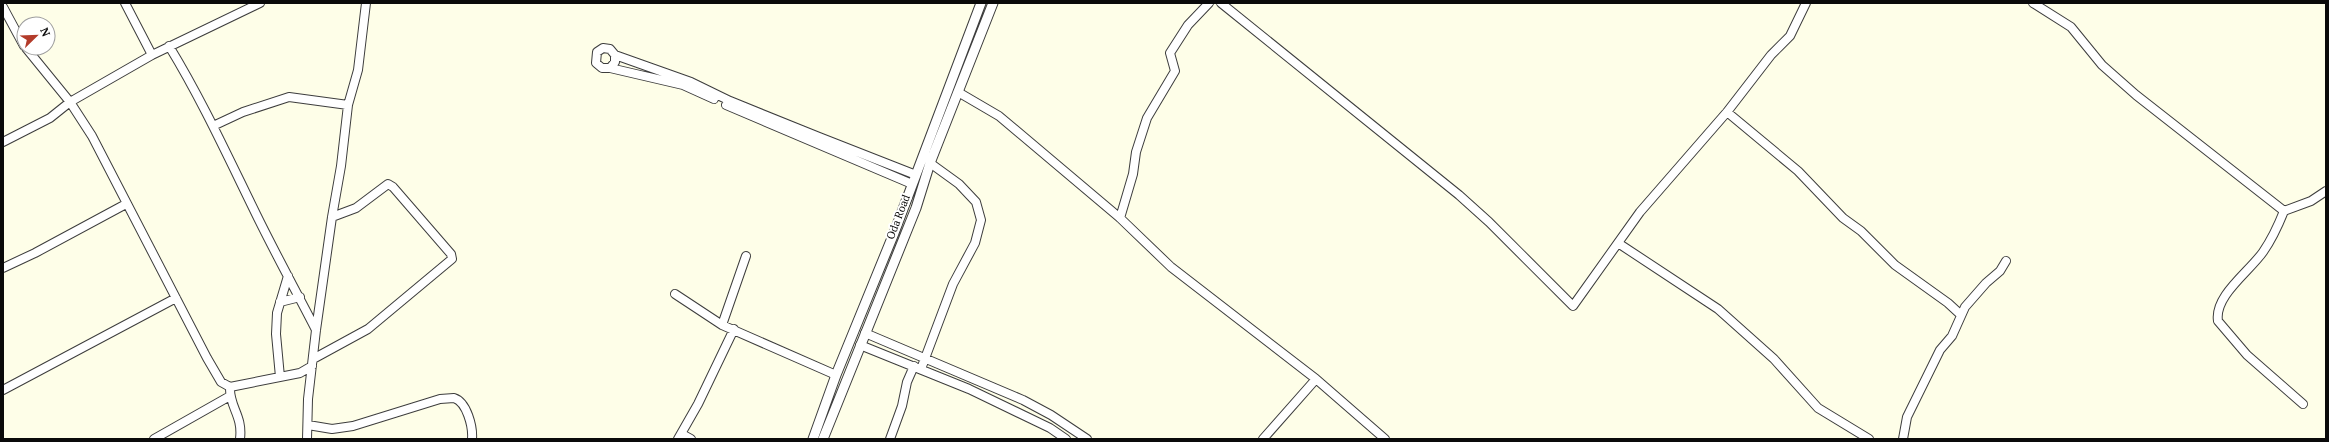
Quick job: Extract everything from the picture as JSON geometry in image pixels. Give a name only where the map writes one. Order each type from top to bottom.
[{"type":"street","points":[[125,3],[152,55]]},
{"type":"street","points":[[3,142],[50,118],[70,102],[152,55],[260,3]]},
{"type":"street","points":[[307,439],[309,385],[316,330],[332,217],[341,166],[348,105],[358,70],[366,3]]},
{"type":"street","name":"Oda Road","points":[[813,439],[836,375],[894,233],[981,3]]},
{"type":"street","name":"Oda Road","points":[[823,439],[904,238],[930,163],[993,3]]},
{"type":"street","points":[[1120,218],[1133,174],[1136,152],[1147,118],[1175,71],[1170,53],[1188,25],[1209,3]]},
{"type":"street","points":[[1221,3],[1459,195],[1489,222],[1573,306],[1640,212],[1727,112],[1771,55],[1790,36],[1806,3]]},
{"type":"street","points":[[2033,3],[2065,23],[2102,65],[2136,95],[2284,211]]},
{"type":"street","points":[[3,7],[16,31]]},
{"type":"street","points":[[169,46],[185,72],[213,126],[316,330]]},
{"type":"street","points":[[712,95],[691,82],[615,55],[610,49],[603,48],[595,56],[599,66],[678,84],[712,95],[912,184]]},
{"type":"street","points":[[610,68],[615,62],[615,55]]},
{"type":"street","points":[[32,56],[70,102],[92,136],[126,204],[221,382],[230,387],[300,373],[312,362],[368,329],[452,259],[451,254],[393,187],[388,184],[356,208],[332,217]]},
{"type":"street","points":[[958,92],[999,116],[1023,138],[1120,218],[1172,266],[1316,379],[1385,439]]},
{"type":"street","points":[[213,126],[250,109],[290,97],[348,105]]},
{"type":"street","points":[[1727,112],[1798,171],[1833,205],[1843,218],[1861,231],[1895,265],[1948,303],[1961,315]]},
{"type":"street","points":[[794,131],[916,175]]},
{"type":"street","points":[[890,439],[902,406],[907,382],[926,359],[953,284],[975,244],[981,220],[976,202],[959,184],[930,163]]},
{"type":"street","points":[[2303,404],[2247,355],[2218,321],[2217,314],[2220,301],[2263,253],[2277,229],[2284,211],[2311,201],[2326,191]]},
{"type":"street","points":[[3,268],[35,253],[126,204]]},
{"type":"street","points":[[894,233],[904,238]]},
{"type":"street","points":[[1618,243],[1718,309],[1774,360],[1818,408],[1869,439]]},
{"type":"street","points":[[722,325],[746,256]]},
{"type":"street","points":[[1903,439],[1907,417],[1940,350],[1952,336],[1961,315],[1986,283],[2000,271],[2006,261]]},
{"type":"street","points":[[280,377],[276,334],[277,313],[288,276]]},
{"type":"street","points":[[675,294],[722,325],[836,375]]},
{"type":"street","points":[[280,302],[300,297]]},
{"type":"street","points":[[3,390],[176,298]]},
{"type":"street","points":[[691,439],[680,436],[734,329]]},
{"type":"street","points":[[865,333],[1022,400],[1063,423],[1087,439]]},
{"type":"street","points":[[860,344],[969,389],[1056,432],[1066,439]]},
{"type":"street","points":[[300,373],[309,385]]},
{"type":"street","points":[[1263,439],[1316,379]]},
{"type":"street","points":[[230,387],[230,396],[241,421],[240,439]]},
{"type":"street","points":[[154,439],[230,396]]},
{"type":"street","points":[[308,425],[332,429],[354,426],[440,399],[454,398],[464,408],[473,429],[472,439]]},
{"type":"street","points":[[1056,432],[1063,423]]}]
